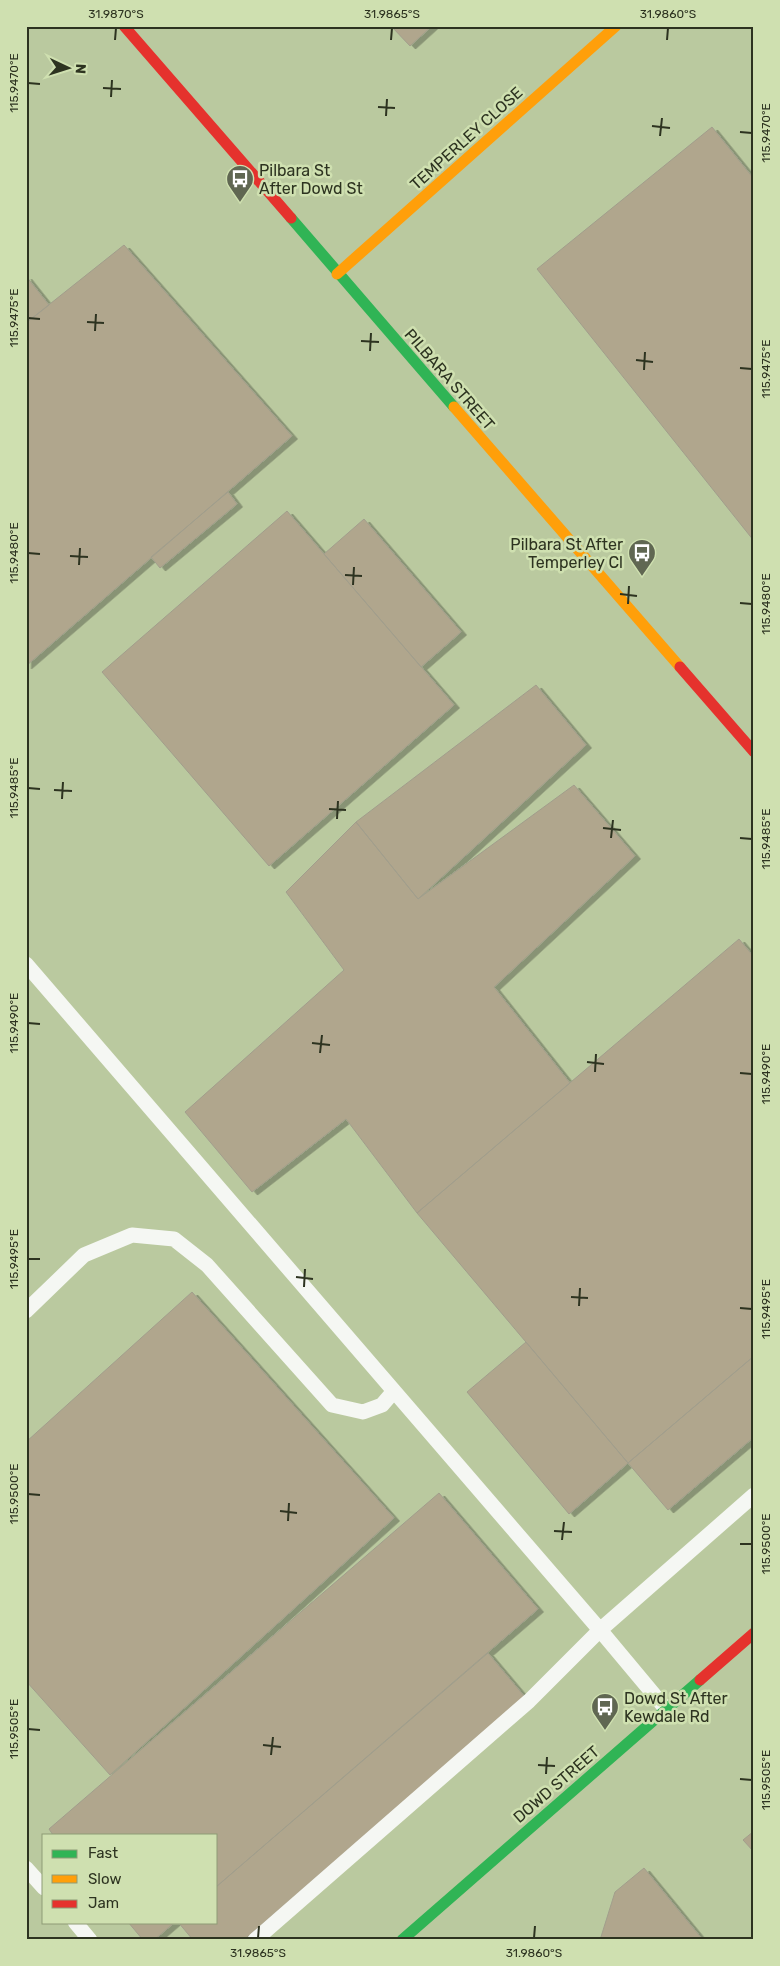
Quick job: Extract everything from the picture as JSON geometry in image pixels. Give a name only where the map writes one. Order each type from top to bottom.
[{"type":"main road","name":"PILBARA STREET","points":[[124,26],[337,274],[754,752]]},
{"type":"main road","name":"TEMPERLEY CLOSE","points":[[337,274],[616,26]]},
{"type":"main road","name":"DOWD STREET","points":[[402,1940],[754,1633]]},
{"type":"lane","points":[[26,964],[666,1709]]},
{"type":"lane","points":[[26,1311],[84,1256],[132,1235],[174,1239],[207,1266],[332,1405],[363,1412],[382,1405],[394,1391]]},
{"type":"lane","points":[[255,1940],[529,1701],[600,1630],[754,1495]]},
{"type":"lane","points":[[26,1868],[42,1886]]},
{"type":"lane","points":[[77,1924],[90,1940]]},
{"type":"shaded area","points":[[26,26],[754,26],[754,1940],[32,1940],[26,1933]]},
{"type":"building","points":[[391,26],[432,26],[410,46]]},
{"type":"building","points":[[712,127],[754,179],[754,541],[537,269]]},
{"type":"building","points":[[124,245],[292,436],[26,666],[26,323]]},
{"type":"building","points":[[26,276],[49,305],[26,323]]},
{"type":"building","points":[[228,492],[237,504],[160,568],[151,557]]},
{"type":"building","points":[[287,511],[454,705],[269,866],[102,672]]},
{"type":"building","points":[[364,519],[461,632],[421,667],[324,554]]},
{"type":"building","points":[[536,685],[586,745],[418,899],[356,822]]},
{"type":"building","points":[[574,785],[635,856],[494,987],[570,1083],[417,1213],[346,1119],[252,1192],[185,1112],[344,970],[286,892],[356,822],[418,899]]},
{"type":"building","points":[[739,939],[754,957],[754,1356],[628,1463],[417,1213]]},
{"type":"building","points":[[192,1292],[394,1518],[110,1775],[26,1681],[26,1442]]},
{"type":"building","points":[[526,1342],[628,1463],[569,1514],[467,1392]]},
{"type":"building","points":[[754,1356],[754,1437],[668,1510],[628,1463]]},
{"type":"building","points":[[439,1493],[538,1609],[218,1885],[218,1834],[52,1834],[49,1829]]},
{"type":"building","points":[[488,1653],[525,1697],[244,1940],[193,1940],[180,1924],[218,1924],[218,1885]]},
{"type":"building","points":[[754,1831],[754,1852],[743,1840]]},
{"type":"building","points":[[644,1868],[703,1940],[600,1940],[615,1892]]},
{"type":"building","points":[[130,1924],[173,1924],[154,1940],[143,1940]]},
{"type":"traffic: fast","points":[[291,218],[454,407]]},
{"type":"traffic: fast","points":[[402,1940],[700,1680]]},
{"type":"traffic: slow","points":[[337,274],[616,26]]},
{"type":"traffic: slow","points":[[454,407],[680,667]]},
{"type":"traffic: jam","points":[[124,26],[291,218]]},
{"type":"traffic: jam","points":[[680,667],[754,752]]},
{"type":"traffic: jam","points":[[700,1680],[754,1633]]},
{"type":"place","name":"Pilbara St After Dowd St","points":[[240,203]]},
{"type":"place","name":"Pilbara St After Temperley Cl","points":[[642,577]]},
{"type":"place","name":"Dowd St After Kewdale Rd","points":[[605,1731]]}]
